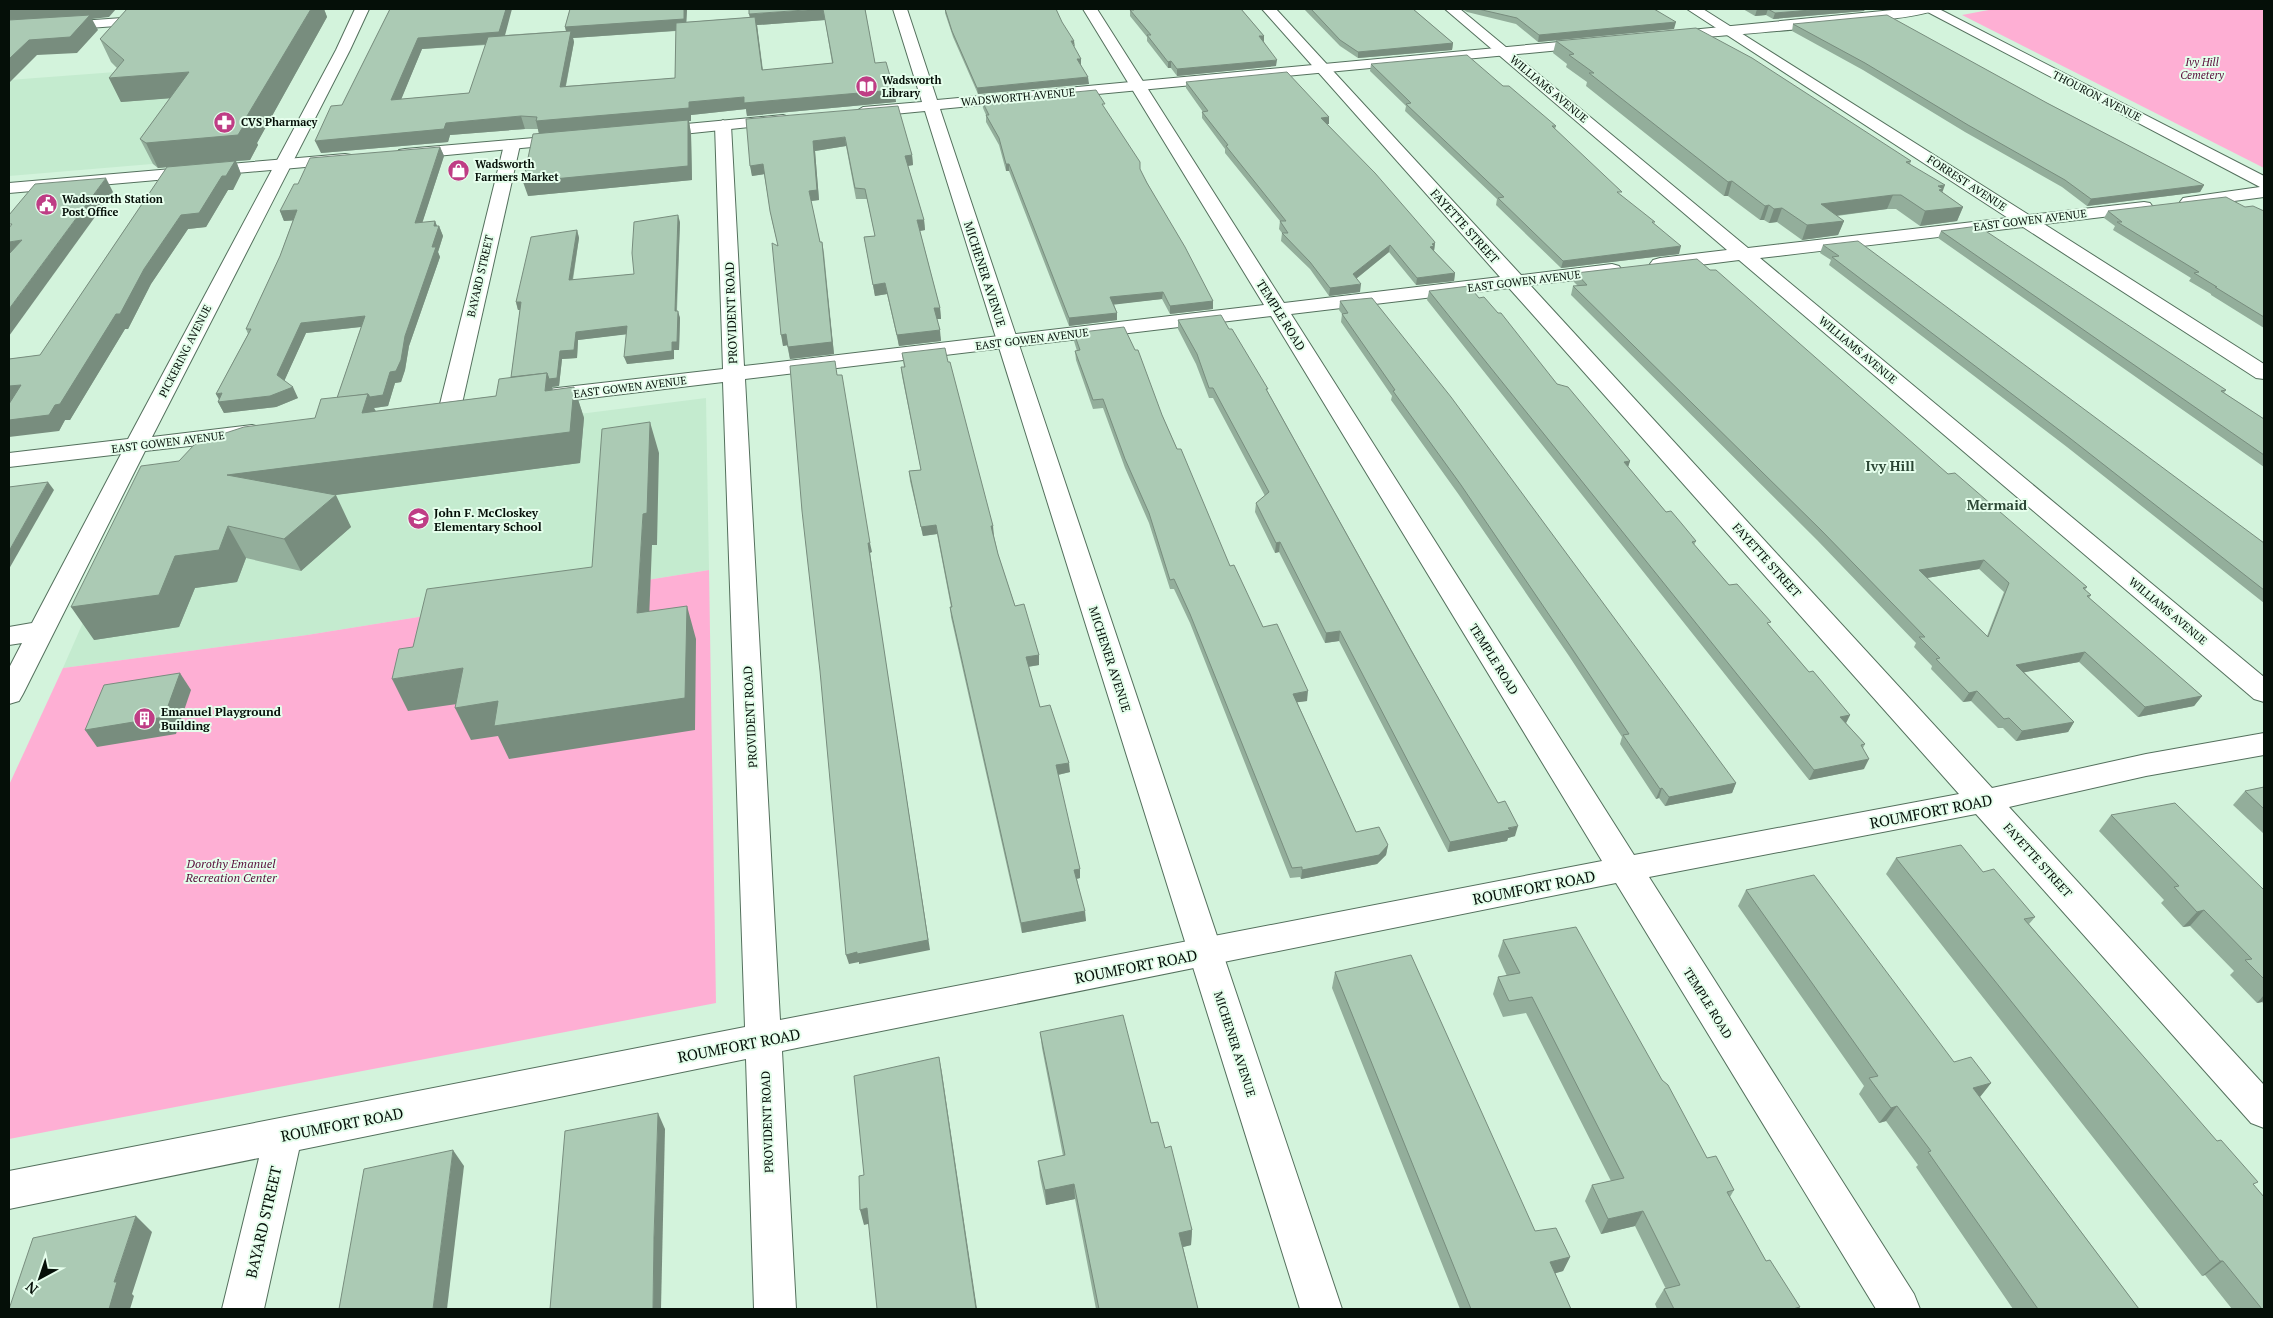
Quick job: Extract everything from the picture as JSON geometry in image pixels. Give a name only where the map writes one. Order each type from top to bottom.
[{"type":"street","points":[[148,20],[157,9]]},
{"type":"street","name":"PICKERING AVENUE","points":[[9,694],[136,445],[343,50],[362,9]]},
{"type":"street","name":"MICHENER AVENUE","points":[[900,9],[1321,1309]]},
{"type":"street","name":"TEMPLE ROAD","points":[[1090,9],[1624,870],[1899,1309]]},
{"type":"street","name":"FAYETTE STREET","points":[[1269,9],[2264,1111]]},
{"type":"street","name":"WILLIAMS AVENUE","points":[[1452,9],[2264,692]]},
{"type":"street","name":"FORREST AVENUE","points":[[1694,9],[2264,373]]},
{"type":"street","points":[[1654,38],[1882,16],[1929,9]]},
{"type":"street","name":"THOURON AVENUE","points":[[1929,9],[2264,183]]},
{"type":"street","points":[[9,30],[168,19]]},
{"type":"street","name":"WADSWORTH AVENUE","points":[[850,113],[1608,42]]},
{"type":"street","points":[[638,133],[801,118]]},
{"type":"street","name":"PROVIDENT ROAD","points":[[723,125],[775,1309]]},
{"type":"street","points":[[392,155],[580,139]]},
{"type":"street","name":"BAYARD STREET","points":[[450,408],[512,145]]},
{"type":"street","points":[[11,190],[364,158]]},
{"type":"street","name":"EAST GOWEN AVENUE","points":[[517,400],[2264,192]]},
{"type":"street","name":"EAST GOWEN AVENUE","points":[[9,460],[271,430]]},
{"type":"street","points":[[9,636],[41,631]]},
{"type":"street","name":"ROUMFORT ROAD","points":[[9,1190],[1205,953],[1426,907],[1984,801],[2146,765],[2264,744]]},
{"type":"street","name":"BAYARD STREET","points":[[243,1309],[283,1136]]},
{"type":"shaded area","points":[[304,58],[247,156],[9,176],[9,80]]},
{"type":"shaded area","name":"John F. McCloskey Elementary School","points":[[706,398],[709,570],[307,635],[63,668],[151,468]]},
{"type":"green space","name":"Ivy Hill Cemetery","points":[[1994,9],[2264,9],[2264,168],[1962,15]]},
{"type":"green space","name":"Dorothy Emanuel Recreation Center","points":[[709,570],[716,1003],[9,1139],[9,785],[63,668],[307,635]]},
{"type":"building","points":[[127,9],[311,9],[244,121],[247,120],[238,135],[146,143],[140,139],[189,72],[109,78],[124,60],[100,39]]},
{"type":"building","points":[[390,9],[506,9],[499,32],[418,38],[391,100],[469,93],[488,37],[571,31],[560,87],[675,78],[676,23],[755,17],[762,70],[833,63],[823,9],[865,9],[875,63],[886,62],[894,90],[744,103],[744,97],[689,102],[689,108],[536,121],[537,117],[521,116],[446,123],[444,129],[315,141],[331,106],[342,105]]},
{"type":"building","points":[[570,9],[684,9],[684,19],[565,27]]},
{"type":"building","points":[[749,9],[819,9],[749,14]]},
{"type":"building","points":[[945,9],[1056,9],[1074,41],[1071,41],[1081,59],[1077,59],[1088,77],[977,88],[952,31]]},
{"type":"building","points":[[1241,9],[1264,36],[1259,36],[1277,60],[1177,69],[1171,61],[1168,62],[1147,35],[1151,35],[1130,10]]},
{"type":"building","points":[[1311,9],[1413,9],[1453,43],[1358,52],[1340,40]]},
{"type":"building","points":[[1478,9],[1654,9],[1676,22],[1539,35],[1517,18]]},
{"type":"building","points":[[1768,9],[1823,9],[1775,13]]},
{"type":"building","points":[[90,15],[70,37],[29,40],[9,59],[9,20]]},
{"type":"building","points":[[1887,15],[2047,103],[2204,185],[2091,199],[2065,180],[1968,125],[1865,63],[1793,24]]},
{"type":"building","points":[[1696,28],[1752,58],[1911,161],[1906,162],[1945,185],[1938,186],[1943,189],[1939,190],[1963,207],[1925,211],[1901,195],[1893,195],[1821,204],[1844,221],[1807,225],[1782,208],[1774,209],[1769,205],[1765,206],[1732,181],[1728,182],[1589,73],[1594,73],[1569,55],[1574,54],[1556,41]]},
{"type":"building","points":[[1467,55],[1503,86],[1509,86],[1556,126],[1552,126],[1622,192],[1617,192],[1655,222],[1652,222],[1681,246],[1563,261],[1498,198],[1504,197],[1406,104],[1411,103],[1371,64]]},
{"type":"building","points":[[1287,72],[1329,117],[1321,118],[1375,173],[1434,241],[1435,243],[1432,244],[1434,246],[1430,247],[1455,273],[1417,278],[1390,245],[1353,274],[1361,284],[1330,288],[1310,262],[1282,233],[1288,233],[1280,221],[1286,221],[1226,146],[1228,145],[1202,112],[1208,111],[1186,82]]},
{"type":"building","points":[[1096,90],[1105,104],[1102,104],[1140,162],[1140,169],[1147,183],[1185,247],[1213,301],[1170,306],[1163,292],[1110,297],[1117,313],[1069,318],[1009,164],[1006,164],[999,138],[986,115],[989,115],[982,101]]},
{"type":"building","points":[[898,106],[912,155],[905,156],[924,220],[917,220],[940,308],[934,308],[940,330],[897,335],[885,283],[873,285],[864,237],[875,236],[865,189],[855,188],[845,137],[813,141],[817,190],[809,191],[820,242],[822,242],[832,342],[788,347],[786,334],[781,335],[772,243],[778,246],[770,211],[763,164],[750,166],[746,119]]},
{"type":"building","points":[[688,120],[688,166],[523,182],[533,134]]},
{"type":"building","points":[[440,147],[415,223],[435,221],[434,226],[439,226],[432,247],[436,247],[405,336],[401,360],[396,371],[390,372],[383,395],[370,397],[368,394],[337,398],[365,316],[301,323],[277,375],[293,387],[270,396],[218,402],[222,393],[216,394],[251,329],[246,329],[280,256],[297,210],[280,211],[294,184],[298,184],[310,158]]},
{"type":"building","points":[[235,161],[226,176],[222,176],[199,213],[181,215],[144,269],[120,314],[116,314],[60,404],[55,405],[49,415],[9,420],[9,404],[21,385],[9,386],[9,359],[40,355],[167,167]]},
{"type":"building","points":[[106,178],[9,309],[9,254],[22,240],[9,242],[9,228],[12,224],[9,224],[9,215],[35,184]]},
{"type":"building","points":[[2226,197],[2245,207],[2253,206],[2264,211],[2264,317],[2194,273],[2199,272],[2117,222],[2122,222],[2108,211]]},
{"type":"building","points":[[678,215],[675,311],[678,311],[677,342],[672,342],[672,351],[624,357],[627,326],[576,332],[574,350],[560,351],[557,378],[549,379],[547,373],[511,377],[521,302],[516,302],[531,237],[577,230],[569,280],[634,274],[632,253],[634,222]]},
{"type":"building","points":[[1978,226],[2226,390],[2221,391],[2264,419],[2264,455],[1941,231]]},
{"type":"building","points":[[1858,241],[2264,543],[2264,590],[2071,439],[1832,257],[1839,256],[1823,245]]},
{"type":"building","points":[[1697,259],[1710,270],[1716,270],[1948,474],[1955,473],[2087,587],[2083,588],[2091,595],[2087,596],[2202,696],[2145,707],[2085,652],[2016,665],[2074,722],[2022,731],[2009,718],[2004,719],[1977,691],[1969,693],[1936,659],[1940,658],[1919,637],[1925,637],[1821,530],[1573,286],[1587,285],[1576,273]],"holes":[[[1984,560],[2009,583],[1988,637],[1919,570]]]},
{"type":"building","points":[[1469,286],[1479,298],[1484,297],[1498,313],[1501,313],[1557,384],[1568,387],[1630,461],[1624,462],[1666,512],[1671,511],[1696,541],[1692,542],[1729,585],[1737,584],[1771,622],[1767,623],[1809,672],[1813,671],[1850,715],[1840,717],[1865,744],[1861,745],[1869,759],[1814,770],[1429,291]]},
{"type":"building","points":[[1372,298],[1451,397],[1736,783],[1669,797],[1662,788],[1660,789],[1623,735],[1629,734],[1571,647],[1461,485],[1393,391],[1395,390],[1342,314],[1348,313],[1340,301]]},
{"type":"building","points":[[1221,315],[1229,329],[1232,329],[1268,389],[1266,389],[1498,803],[1505,801],[1518,826],[1508,828],[1510,830],[1450,842],[1340,631],[1326,633],[1280,542],[1276,543],[1256,503],[1269,492],[1213,388],[1209,388],[1197,354],[1178,320]]},
{"type":"building","points":[[1124,327],[1135,350],[1138,350],[1162,415],[1177,449],[1181,449],[1230,566],[1234,565],[1263,627],[1277,624],[1308,691],[1293,694],[1356,832],[1379,827],[1388,845],[1379,855],[1302,870],[1302,867],[1292,868],[1190,614],[1174,579],[1170,580],[1149,513],[1125,459],[1103,399],[1093,400],[1075,351],[1080,350],[1074,333]]},
{"type":"building","points":[[945,348],[993,526],[991,526],[998,554],[1015,606],[1024,604],[1039,655],[1026,657],[1040,707],[1050,705],[1069,763],[1056,765],[1080,869],[1074,870],[1085,911],[1021,923],[950,607],[952,607],[936,525],[921,527],[909,471],[921,470],[901,367],[905,367],[902,353]]},
{"type":"building","points":[[835,361],[837,375],[842,375],[870,543],[868,543],[928,940],[846,955],[820,671],[802,511],[790,366]]},
{"type":"building","points":[[547,373],[545,391],[574,387],[570,432],[227,475],[336,495],[284,539],[228,526],[219,550],[175,556],[159,595],[71,607],[141,466],[179,461],[194,445],[244,427],[315,418],[321,399],[368,394],[362,413],[496,396],[499,379]]},
{"type":"building","points":[[650,422],[647,513],[643,514],[637,613],[687,606],[685,698],[494,726],[498,701],[455,708],[463,668],[392,679],[399,649],[413,647],[427,589],[592,567],[602,429]]},
{"type":"building","points":[[48,482],[9,551],[9,487]]},
{"type":"building","points":[[180,673],[164,717],[85,730],[104,685]]},
{"type":"building","points":[[2264,787],[2264,809],[2245,791]]},
{"type":"building","points":[[2175,803],[2264,890],[2264,979],[2245,960],[2252,959],[2204,910],[2197,912],[2174,887],[2179,886],[2111,815]]},
{"type":"building","points":[[1961,845],[1983,872],[1994,869],[2035,917],[2024,919],[2217,1141],[2221,1140],[2258,1182],[2253,1184],[2264,1197],[2264,1309],[2262,1309],[2223,1261],[2220,1261],[1896,858]]},
{"type":"building","points":[[1814,875],[1954,1062],[1971,1057],[1991,1083],[1973,1088],[2139,1309],[2038,1309],[1928,1152],[1931,1151],[1897,1106],[1891,1108],[1869,1078],[1878,1076],[1746,890]]},
{"type":"building","points":[[1576,927],[1662,1080],[1668,1085],[1707,1158],[1716,1156],[1734,1190],[1727,1192],[1766,1261],[1770,1260],[1800,1307],[1793,1309],[1674,1309],[1664,1289],[1680,1285],[1643,1211],[1608,1219],[1592,1185],[1624,1178],[1532,997],[1509,1001],[1498,977],[1520,973],[1503,940]]},
{"type":"building","points":[[1411,955],[1535,1231],[1556,1228],[1570,1257],[1550,1262],[1571,1309],[1471,1309],[1335,972]]},
{"type":"building","points":[[1123,1015],[1151,1123],[1158,1122],[1165,1148],[1171,1146],[1192,1230],[1179,1233],[1198,1309],[1099,1309],[1074,1184],[1045,1190],[1038,1161],[1065,1155],[1040,1032]]},
{"type":"building","points":[[939,1057],[976,1309],[877,1309],[867,1208],[860,1210],[859,1176],[864,1175],[854,1076]]},
{"type":"building","points":[[658,1113],[653,1309],[550,1309],[565,1131]]},
{"type":"building","points":[[453,1150],[433,1309],[339,1309],[364,1169]]},
{"type":"building","points":[[136,1216],[114,1282],[117,1282],[109,1309],[9,1309],[33,1238]]},
{"type":"place","name":"Wadsworth Library","points":[[866,86]]},
{"type":"place","name":"CVS Pharmacy","points":[[225,122]]},
{"type":"place","name":"Wadsworth Farmers Market","points":[[459,170]]},
{"type":"place","name":"Wadsworth Station Post Office","points":[[46,205]]},
{"type":"place","name":"John F. McCloskey Elementary School","points":[[418,519]]},
{"type":"place","name":"Emanuel Playground Building","points":[[145,718]]},
{"type":"district","name":"Ivy Hill","points":[[1890,465]]},
{"type":"district","name":"Mermaid","points":[[1997,504]]}]
